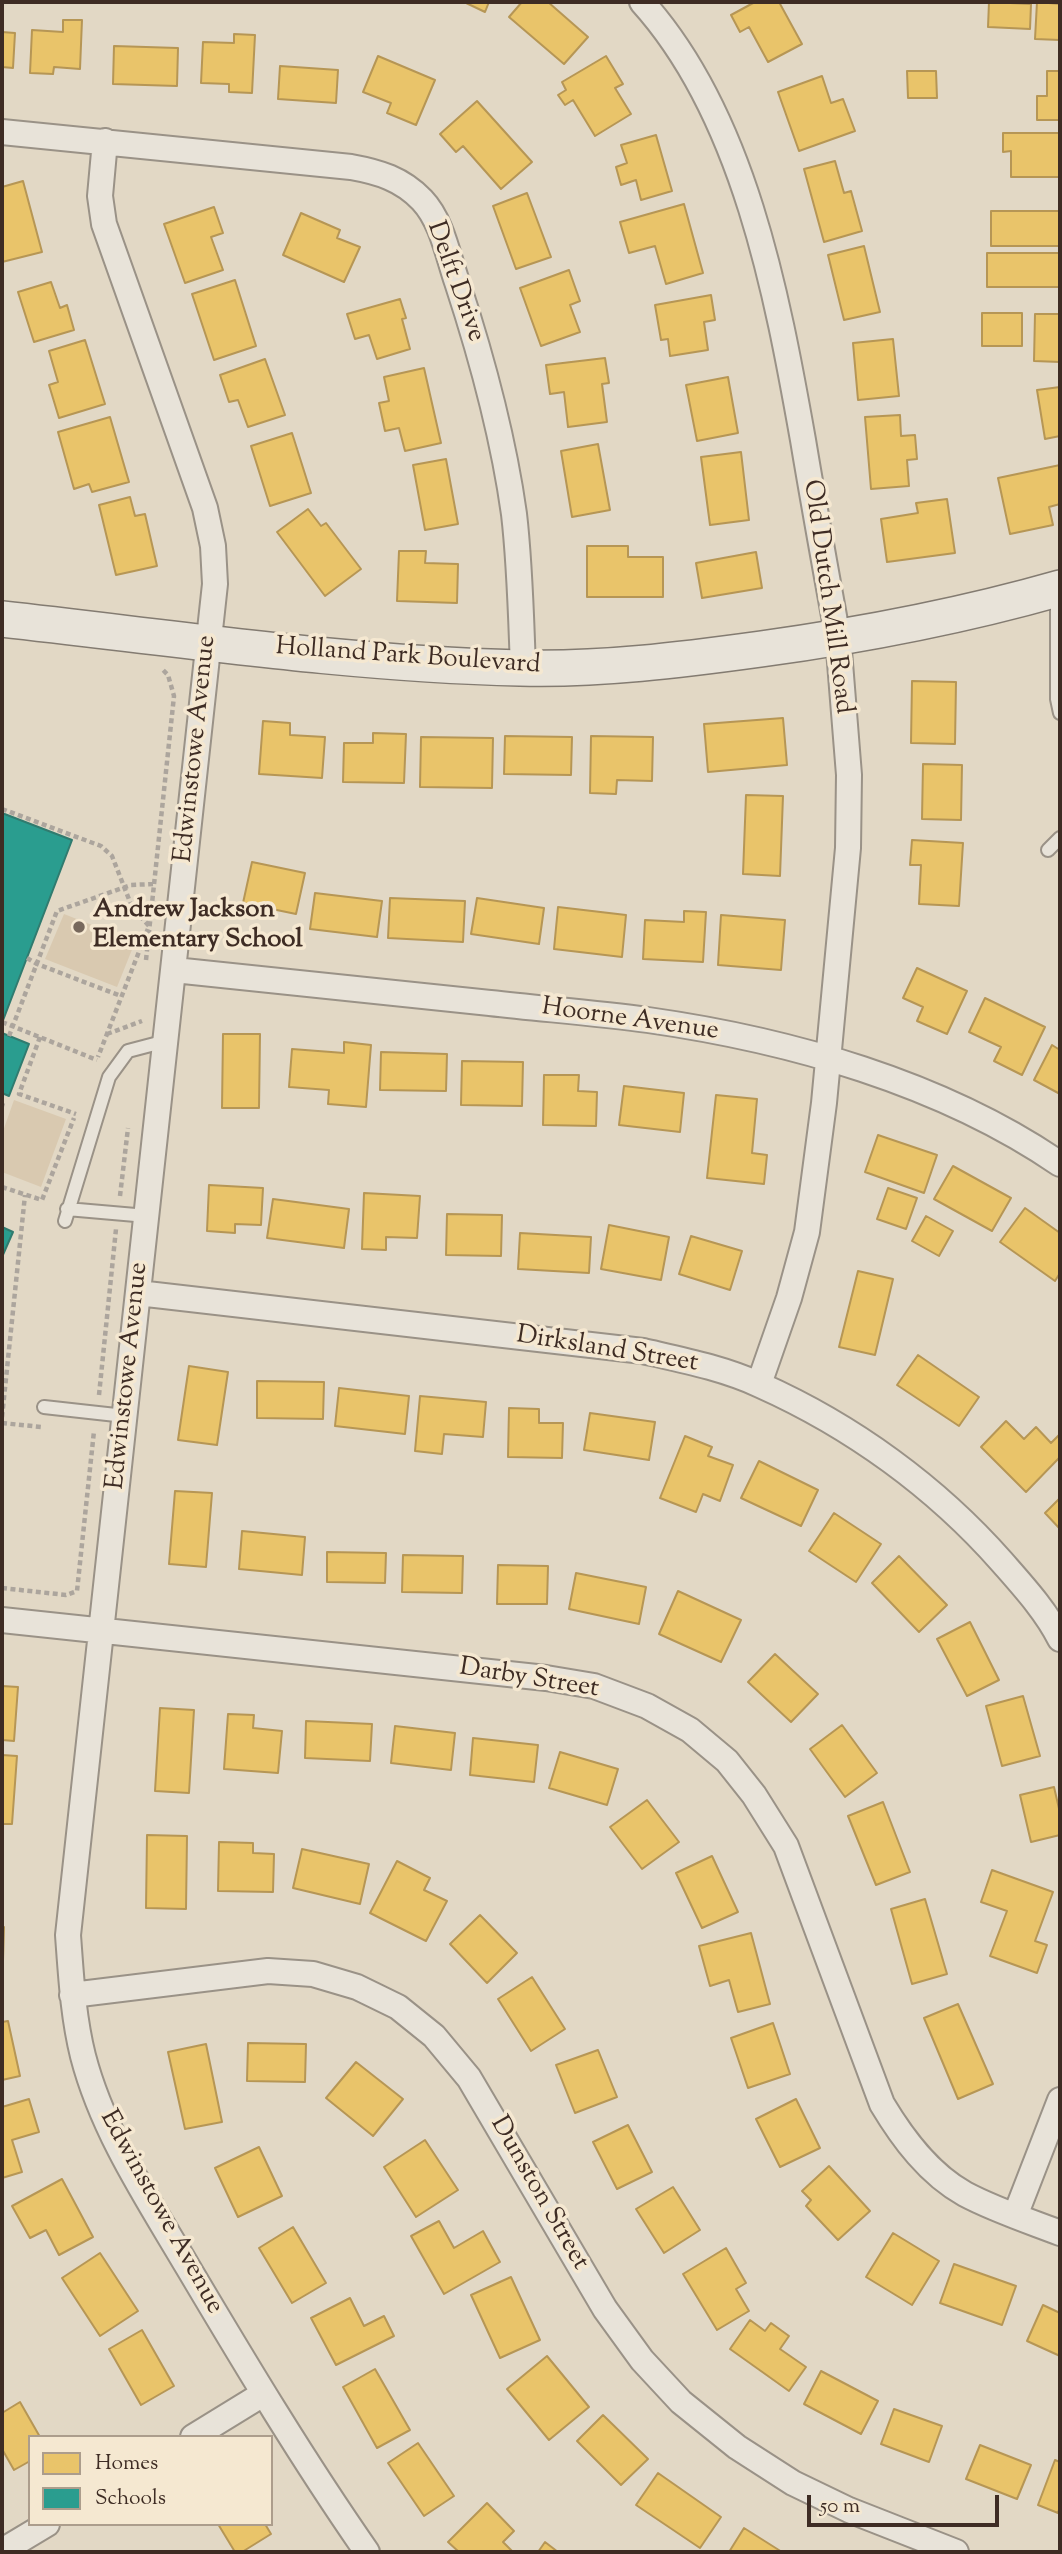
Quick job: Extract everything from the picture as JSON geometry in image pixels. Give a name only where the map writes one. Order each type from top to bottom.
[{"type":"street","name":"Old Dutch Mill Road","points":[[642,2],[675,44],[702,88],[727,142],[759,236],[787,348],[838,638],[849,775],[848,848],[828,1059],[807,1232],[789,1298],[759,1384]]},
{"type":"street","name":"Delft Drive","points":[[2,132],[380,172],[402,183],[424,202],[440,231],[487,377],[513,512],[519,561],[523,668]]},
{"type":"street","name":"Edwinstowe Avenue","points":[[105,141],[100,196],[104,224],[205,508],[215,584],[68,1935],[72,1995],[83,2056],[103,2114],[136,2180],[263,2394],[367,2552]]},
{"type":"street","name":"Holland Park Boulevard","points":[[2,619],[398,663],[523,668],[624,665],[691,659],[838,638],[974,611],[1059,588]]},
{"type":"street","name":"Hoorne Avenue","points":[[174,970],[648,1020],[755,1040],[828,1059],[908,1086],[973,1113],[1060,1164]]},
{"type":"street","name":"Dirksland Street","points":[[138,1293],[643,1351],[698,1363],[759,1384],[832,1421],[936,1494],[985,1542],[1023,1586],[1060,1639]]},
{"type":"street","name":"Darby Street","points":[[2,1620],[546,1678],[594,1686],[637,1702],[690,1730],[727,1761],[754,1795],[786,1846],[882,2104],[901,2136],[928,2166],[964,2193],[1060,2233]]},
{"type":"street","name":"Dunston Street","points":[[72,1995],[268,1971],[313,1974],[357,1987],[398,2007],[435,2036],[469,2078],[605,2309],[642,2360],[681,2402],[737,2447],[793,2483],[849,2510],[956,2552]]},
{"type":"street","points":[[1015,2216],[1060,2100]]},
{"type":"street","points":[[196,2435],[263,2394]]},
{"type":"street","points":[[2,2551],[44,2526]]},
{"type":"lane","points":[[1059,588],[1060,713]]},
{"type":"lane","points":[[1048,850],[1060,838]]},
{"type":"lane","points":[[147,1216],[66,1215],[109,1077],[128,1051],[166,1041]]},
{"type":"lane","points":[[44,1407],[125,1416]]},
{"type":"path","points":[[146,961],[174,696],[169,676],[163,669],[154,666]]},
{"type":"path","points":[[2,809],[101,846],[112,856],[132,907],[149,926]]},
{"type":"path","points":[[9,1036],[57,911],[123,887],[153,884]]},
{"type":"path","points":[[27,958],[121,996]]},
{"type":"path","points":[[138,1048],[142,1009]]},
{"type":"path","points":[[107,1034],[142,1021]]},
{"type":"path","points":[[2,1022],[97,1060]]},
{"type":"path","points":[[40,1037],[19,1094],[76,1114]]},
{"type":"path","points":[[2,1588],[66,1595],[77,1591],[130,1117]]},
{"type":"path","points":[[2,1417],[25,1195]]},
{"type":"shaded area","points":[[64,914],[135,942],[117,987],[45,959]]},
{"type":"shaded area","points":[[14,1100],[66,1119],[41,1187],[2,1172],[2,1134]]},
{"type":"building: Homes","points":[[464,2],[489,2],[485,12]]},
{"type":"building: Homes","points":[[522,2],[548,2],[588,37],[564,64],[509,17]]},
{"type":"building: Homes","points":[[755,2],[779,2],[802,44],[768,62],[749,27],[740,32],[731,15]]},
{"type":"building: Homes","points":[[989,2],[1031,4],[1030,29],[988,27]]},
{"type":"building: Homes","points":[[1037,2],[1060,4],[1060,40],[1035,39]]},
{"type":"building: Homes","points":[[63,20],[82,20],[80,69],[54,67],[53,74],[30,73],[32,30],[63,32]]},
{"type":"building: Homes","points":[[2,32],[15,33],[13,68],[2,67]]},
{"type":"building: Homes","points":[[234,34],[255,35],[252,93],[229,92],[229,84],[201,83],[203,42],[234,43]]},
{"type":"building: Homes","points":[[114,46],[178,48],[177,86],[113,84]]},
{"type":"building: Homes","points":[[378,56],[435,80],[416,125],[387,113],[391,103],[363,92]]},
{"type":"building: Homes","points":[[606,56],[623,84],[615,88],[631,114],[595,136],[573,100],[565,105],[558,95],[566,90],[562,82]]},
{"type":"building: Homes","points":[[280,66],[338,70],[336,103],[278,99]]},
{"type":"building: Homes","points":[[907,71],[936,71],[937,98],[908,98]]},
{"type":"building: Homes","points":[[1047,71],[1060,71],[1060,120],[1037,120],[1037,96],[1047,96]]},
{"type":"building: Homes","points":[[822,76],[831,103],[843,99],[855,131],[799,151],[778,92]]},
{"type":"building: Homes","points":[[477,101],[532,162],[501,189],[463,146],[456,152],[440,134]]},
{"type":"building: Homes","points":[[1003,133],[1060,133],[1060,177],[1011,177],[1011,151],[1003,152]]},
{"type":"building: Homes","points":[[656,135],[672,191],[641,200],[636,180],[621,185],[616,167],[627,163],[621,145]]},
{"type":"building: Homes","points":[[835,161],[844,193],[851,191],[862,231],[824,242],[804,169]]},
{"type":"building: Homes","points":[[23,181],[42,252],[2,262],[2,187]]},
{"type":"building: Homes","points":[[527,193],[551,257],[516,269],[493,206]]},
{"type":"building: Homes","points":[[684,204],[703,273],[666,284],[655,246],[629,253],[620,222]]},
{"type":"building: Homes","points":[[214,207],[223,233],[211,237],[223,270],[185,283],[164,224]]},
{"type":"building: Homes","points":[[991,211],[1060,211],[1060,246],[991,246]]},
{"type":"building: Homes","points":[[301,213],[340,230],[337,238],[360,247],[344,282],[283,255]]},
{"type":"building: Homes","points":[[864,246],[880,312],[844,320],[828,255]]},
{"type":"building: Homes","points":[[987,253],[1060,253],[1060,287],[987,287]]},
{"type":"building: Homes","points":[[569,270],[580,301],[570,305],[580,332],[541,346],[520,288]]},
{"type":"building: Homes","points":[[235,280],[256,346],[214,360],[192,294]]},
{"type":"building: Homes","points":[[51,282],[60,308],[67,305],[74,330],[34,342],[18,292]]},
{"type":"building: Homes","points":[[711,295],[715,320],[704,322],[708,350],[670,356],[668,339],[661,340],[655,305]]},
{"type":"building: Homes","points":[[400,299],[406,318],[402,319],[410,349],[377,359],[369,335],[355,339],[347,314]]},
{"type":"building: Homes","points":[[982,313],[1022,313],[1022,346],[982,346]]},
{"type":"building: Homes","points":[[1035,314],[1060,314],[1060,362],[1034,361]]},
{"type":"building: Homes","points":[[893,339],[899,396],[858,400],[853,343]]},
{"type":"building: Homes","points":[[85,340],[105,404],[59,418],[49,385],[58,382],[49,351]]},
{"type":"building: Homes","points":[[605,358],[609,383],[602,384],[607,422],[568,427],[564,392],[550,394],[546,365]]},
{"type":"building: Homes","points":[[265,359],[285,415],[248,427],[238,400],[229,402],[220,375]]},
{"type":"building: Homes","points":[[424,368],[441,443],[405,451],[399,428],[385,431],[379,403],[389,401],[384,377]]},
{"type":"building: Homes","points":[[728,377],[738,433],[697,441],[686,385]]},
{"type":"building: Homes","points":[[1060,387],[1060,436],[1045,439],[1037,390]]},
{"type":"building: Homes","points":[[900,415],[901,436],[915,435],[917,459],[907,460],[909,486],[871,489],[865,417]]},
{"type":"building: Homes","points":[[110,417],[129,482],[92,492],[89,484],[74,489],[58,432]]},
{"type":"building: Homes","points":[[292,433],[311,493],[270,506],[251,446]]},
{"type":"building: Homes","points":[[598,444],[610,510],[572,517],[561,451]]},
{"type":"building: Homes","points":[[741,452],[749,520],[710,525],[701,457]]},
{"type":"building: Homes","points":[[446,459],[458,524],[425,530],[413,465]]},
{"type":"building: Homes","points":[[1060,465],[1060,504],[1049,507],[1053,525],[1010,534],[998,478]]},
{"type":"building: Homes","points":[[130,497],[135,516],[145,514],[157,566],[116,575],[99,505]]},
{"type":"building: Homes","points":[[947,499],[955,553],[887,562],[881,519],[918,513],[916,503]]},
{"type":"building: Homes","points":[[308,509],[321,526],[326,523],[361,569],[325,596],[277,532]]},
{"type":"building: Homes","points":[[587,546],[628,546],[628,557],[663,557],[663,597],[587,597]]},
{"type":"building: Homes","points":[[399,551],[426,551],[425,563],[458,564],[457,603],[397,601]]},
{"type":"building: Homes","points":[[756,552],[762,588],[702,598],[696,563]]},
{"type":"building: Homes","points":[[912,681],[956,682],[955,744],[911,743]]},
{"type":"building: Homes","points":[[783,718],[787,765],[708,772],[704,724]]},
{"type":"building: Homes","points":[[263,721],[290,723],[290,735],[325,737],[322,778],[259,774]]},
{"type":"building: Homes","points":[[373,733],[406,734],[404,783],[343,782],[344,743],[373,743]]},
{"type":"building: Homes","points":[[505,736],[572,737],[571,775],[504,774]]},
{"type":"building: Homes","points":[[591,736],[653,737],[652,781],[617,780],[616,794],[590,793]]},
{"type":"building: Homes","points":[[421,737],[493,738],[492,788],[420,787]]},
{"type":"building: Homes","points":[[923,764],[962,765],[961,820],[922,819]]},
{"type":"building: Homes","points":[[746,795],[783,796],[780,876],[743,874]]},
{"type":"building: Homes","points":[[912,840],[963,843],[959,906],[919,904],[921,865],[910,865]]},
{"type":"building: Homes","points":[[252,862],[305,873],[296,914],[243,903]]},
{"type":"building: Homes","points":[[315,893],[382,901],[377,937],[310,929]]},
{"type":"building: Homes","points":[[390,898],[465,901],[463,942],[388,938]]},
{"type":"building: Homes","points":[[477,898],[544,908],[539,944],[471,934]]},
{"type":"building: Homes","points":[[558,907],[626,915],[622,957],[554,949]]},
{"type":"building: Homes","points":[[684,911],[706,912],[703,962],[643,959],[645,920],[684,922]]},
{"type":"building: Homes","points":[[721,915],[785,920],[781,970],[718,965]]},
{"type":"building: Homes","points":[[917,968],[967,991],[947,1034],[917,1021],[923,1007],[903,998]]},
{"type":"building: Homes","points":[[985,998],[1045,1027],[1022,1075],[994,1061],[1001,1047],[969,1032]]},
{"type":"building: Homes","points":[[223,1034],[260,1034],[259,1108],[222,1108]]},
{"type":"building: Homes","points":[[344,1042],[371,1045],[366,1107],[328,1104],[329,1090],[289,1087],[292,1049],[344,1053]]},
{"type":"building: Homes","points":[[1052,1045],[1060,1050],[1060,1094],[1034,1080]]},
{"type":"building: Homes","points":[[381,1052],[447,1054],[446,1091],[380,1090]]},
{"type":"building: Homes","points":[[462,1061],[523,1062],[522,1106],[461,1105]]},
{"type":"building: Homes","points":[[544,1075],[579,1075],[578,1091],[597,1092],[596,1126],[543,1125]]},
{"type":"building: Homes","points":[[624,1086],[684,1093],[680,1132],[619,1125]]},
{"type":"building: Homes","points":[[716,1095],[757,1099],[752,1153],[767,1155],[764,1184],[707,1178]]},
{"type":"building: Homes","points":[[878,1135],[937,1155],[924,1193],[865,1172]]},
{"type":"building: Homes","points":[[953,1166],[1011,1198],[992,1231],[934,1199]]},
{"type":"building: Homes","points":[[209,1185],[263,1188],[261,1225],[235,1224],[235,1233],[207,1231]]},
{"type":"building: Homes","points":[[888,1188],[917,1198],[906,1229],[877,1219]]},
{"type":"building: Homes","points":[[364,1193],[420,1196],[417,1238],[386,1237],[386,1250],[362,1249]]},
{"type":"building: Homes","points":[[273,1199],[349,1209],[344,1248],[267,1238]]},
{"type":"building: Homes","points":[[1025,1208],[1060,1233],[1060,1273],[1055,1281],[1000,1242]]},
{"type":"building: Homes","points":[[447,1214],[502,1215],[501,1256],[446,1255]]},
{"type":"building: Homes","points":[[926,1216],[953,1231],[939,1256],[912,1241]]},
{"type":"building: Homes","points":[[609,1225],[669,1237],[661,1280],[601,1269]]},
{"type":"building: Homes","points":[[520,1233],[591,1237],[589,1273],[518,1269]]},
{"type":"building: Homes","points":[[691,1236],[742,1251],[730,1290],[679,1274]]},
{"type":"building: Homes","points":[[858,1271],[893,1279],[875,1355],[839,1347]]},
{"type":"building: Homes","points":[[918,1355],[979,1397],[959,1426],[897,1385]]},
{"type":"building: Homes","points":[[189,1366],[228,1372],[217,1445],[178,1440]]},
{"type":"building: Homes","points":[[257,1381],[324,1382],[323,1419],[257,1418]]},
{"type":"building: Homes","points":[[339,1388],[409,1396],[405,1434],[335,1426]]},
{"type":"building: Homes","points":[[420,1396],[486,1402],[483,1437],[444,1434],[442,1454],[415,1451]]},
{"type":"building: Homes","points":[[509,1408],[539,1409],[539,1423],[563,1423],[562,1458],[508,1457]]},
{"type":"building: Homes","points":[[590,1413],[655,1422],[649,1460],[584,1450]]},
{"type":"building: Homes","points":[[1006,1421],[1024,1439],[1036,1427],[1051,1443],[1060,1434],[1060,1457],[1026,1492],[981,1447]]},
{"type":"building: Homes","points":[[685,1436],[712,1447],[708,1456],[733,1465],[720,1501],[703,1494],[696,1512],[660,1498]]},
{"type":"building: Homes","points":[[759,1461],[818,1490],[801,1526],[741,1498]]},
{"type":"building: Homes","points":[[175,1491],[212,1493],[206,1567],[169,1564]]},
{"type":"building: Homes","points":[[1060,1498],[1060,1529],[1045,1513]]},
{"type":"building: Homes","points":[[834,1513],[881,1544],[856,1582],[809,1551]]},
{"type":"building: Homes","points":[[242,1531],[305,1537],[302,1575],[239,1569]]},
{"type":"building: Homes","points":[[327,1552],[386,1553],[385,1583],[327,1582]]},
{"type":"building: Homes","points":[[403,1555],[463,1556],[462,1593],[402,1592]]},
{"type":"building: Homes","points":[[899,1556],[947,1605],[919,1632],[872,1583]]},
{"type":"building: Homes","points":[[498,1565],[548,1566],[547,1604],[497,1604]]},
{"type":"building: Homes","points":[[576,1573],[646,1587],[639,1624],[569,1609]]},
{"type":"building: Homes","points":[[678,1591],[741,1620],[721,1662],[659,1634]]},
{"type":"building: Homes","points":[[970,1622],[999,1680],[967,1696],[937,1639]]},
{"type":"building: Homes","points":[[775,1654],[818,1694],[791,1722],[748,1682]]},
{"type":"building: Homes","points":[[2,1686],[18,1687],[14,1741],[2,1740]]},
{"type":"building: Homes","points":[[1023,1696],[1040,1756],[1002,1766],[986,1706]]},
{"type":"building: Homes","points":[[160,1708],[194,1710],[189,1793],[155,1791]]},
{"type":"building: Homes","points":[[228,1714],[254,1715],[253,1728],[282,1731],[278,1773],[224,1769]]},
{"type":"building: Homes","points":[[306,1721],[372,1724],[370,1761],[305,1758]]},
{"type":"building: Homes","points":[[842,1725],[877,1773],[845,1797],[810,1749]]},
{"type":"building: Homes","points":[[395,1726],[455,1733],[451,1770],[391,1763]]},
{"type":"building: Homes","points":[[473,1738],[538,1745],[534,1782],[470,1775]]},
{"type":"building: Homes","points":[[560,1752],[618,1769],[607,1805],[549,1788]]},
{"type":"building: Homes","points":[[2,1755],[17,1756],[12,1824],[2,1824]]},
{"type":"building: Homes","points":[[1054,1787],[1060,1813],[1060,1835],[1031,1842],[1020,1795]]},
{"type":"building: Homes","points":[[647,1800],[679,1842],[642,1869],[610,1827]]},
{"type":"building: Homes","points":[[883,1802],[910,1872],[876,1885],[848,1816]]},
{"type":"building: Homes","points":[[147,1835],[187,1836],[186,1909],[146,1908]]},
{"type":"building: Homes","points":[[219,1842],[253,1843],[253,1853],[274,1854],[273,1892],[218,1891]]},
{"type":"building: Homes","points":[[302,1849],[369,1864],[360,1904],[293,1888]]},
{"type":"building: Homes","points":[[712,1856],[738,1912],[702,1928],[676,1873]]},
{"type":"building: Homes","points":[[397,1861],[430,1878],[424,1890],[447,1901],[426,1941],[370,1913]]},
{"type":"building: Homes","points":[[992,1870],[1053,1892],[1035,1941],[1047,1945],[1037,1973],[990,1956],[1007,1911],[981,1902]]},
{"type":"building: Homes","points":[[925,1899],[947,1974],[912,1984],[891,1909]]},
{"type":"building: Homes","points":[[480,1915],[517,1953],[487,1983],[450,1944]]},
{"type":"building: Homes","points":[[2,1927],[4,1927],[2,1994]]},
{"type":"building: Homes","points":[[751,1933],[770,2004],[738,2012],[729,1980],[710,1986],[699,1946]]},
{"type":"building: Homes","points":[[532,1977],[565,2029],[531,2051],[498,1999]]},
{"type":"building: Homes","points":[[958,2004],[993,2084],[958,2099],[924,2018]]},
{"type":"building: Homes","points":[[8,2021],[20,2076],[2,2080],[2,2022]]},
{"type":"building: Homes","points":[[773,2023],[790,2074],[748,2088],[731,2038]]},
{"type":"building: Homes","points":[[248,2043],[306,2044],[305,2082],[247,2081]]},
{"type":"building: Homes","points":[[206,2044],[222,2122],[185,2129],[168,2052]]},
{"type":"building: Homes","points":[[598,2050],[617,2097],[575,2113],[556,2065]]},
{"type":"building: Homes","points":[[356,2062],[403,2099],[373,2136],[326,2098]]},
{"type":"building: Homes","points":[[29,2099],[39,2132],[12,2140],[22,2172],[2,2178],[2,2107]]},
{"type":"building: Homes","points":[[796,2099],[820,2148],[780,2167],[756,2119]]},
{"type":"building: Homes","points":[[628,2125],[652,2172],[617,2189],[593,2142]]},
{"type":"building: Homes","points":[[425,2140],[458,2190],[416,2217],[384,2167]]},
{"type":"building: Homes","points":[[259,2147],[282,2196],[238,2217],[215,2168]]},
{"type":"building: Homes","points":[[829,2166],[870,2211],[838,2240],[806,2206],[811,2200],[802,2191]]},
{"type":"building: Homes","points":[[62,2179],[93,2237],[59,2255],[46,2230],[30,2238],[12,2206]]},
{"type":"building: Homes","points":[[673,2187],[700,2230],[664,2253],[636,2209]]},
{"type":"building: Homes","points":[[439,2221],[454,2248],[483,2231],[500,2262],[444,2294],[411,2236]]},
{"type":"building: Homes","points":[[293,2227],[326,2283],[292,2303],[259,2248]]},
{"type":"building: Homes","points":[[893,2233],[939,2261],[912,2305],[866,2277]]},
{"type":"building: Homes","points":[[726,2248],[746,2283],[736,2289],[749,2311],[717,2330],[683,2274]]},
{"type":"building: Homes","points":[[100,2253],[138,2311],[100,2336],[62,2278]]},
{"type":"building: Homes","points":[[954,2264],[1016,2286],[1002,2325],[940,2303]]},
{"type":"building: Homes","points":[[511,2277],[540,2340],[500,2358],[471,2295]]},
{"type":"building: Homes","points":[[350,2298],[364,2326],[384,2316],[394,2336],[336,2365],[311,2318]]},
{"type":"building: Homes","points":[[1043,2305],[1060,2313],[1060,2356],[1027,2341]]},
{"type":"building: Homes","points":[[750,2320],[765,2331],[771,2323],[789,2336],[780,2349],[806,2367],[789,2391],[730,2349]]},
{"type":"building: Homes","points":[[142,2330],[174,2386],[141,2405],[109,2349]]},
{"type":"building: Homes","points":[[547,2356],[589,2407],[549,2440],[507,2389]]},
{"type":"building: Homes","points":[[375,2369],[410,2430],[377,2448],[343,2387]]},
{"type":"building: Homes","points":[[821,2371],[878,2401],[861,2434],[804,2404]]},
{"type":"building: Homes","points":[[20,2402],[39,2435],[28,2435],[28,2462],[14,2470],[2,2449],[2,2413]]},
{"type":"building: Homes","points":[[894,2409],[942,2426],[929,2462],[881,2444]]},
{"type":"building: Homes","points":[[603,2415],[648,2459],[621,2485],[577,2441]]},
{"type":"building: Homes","points":[[418,2443],[454,2496],[424,2516],[388,2463]]},
{"type":"building: Homes","points":[[980,2445],[1031,2465],[1017,2499],[966,2479]]},
{"type":"building: Homes","points":[[1055,2460],[1060,2462],[1058,2513],[1038,2505]]},
{"type":"building: Homes","points":[[658,2473],[721,2517],[700,2548],[636,2505]]},
{"type":"building: Homes","points":[[487,2503],[514,2531],[503,2542],[513,2552],[459,2552],[448,2542]]},
{"type":"building: Homes","points":[[219,2526],[266,2526],[271,2534],[242,2552],[235,2552]]},
{"type":"building: Homes","points":[[744,2528],[782,2552],[729,2552]]},
{"type":"building: Homes","points":[[545,2542],[558,2552],[538,2552]]},
{"type":"building: Schools","points":[[2,813],[72,840],[2,1023]]},
{"type":"building: Schools","points":[[2,1033],[29,1044],[9,1096],[2,1093]]},
{"type":"building: Schools","points":[[2,1227],[13,1232],[2,1257]]},
{"type":"place","name":"Andrew Jackson Elementary School","points":[[79,927]]}]
